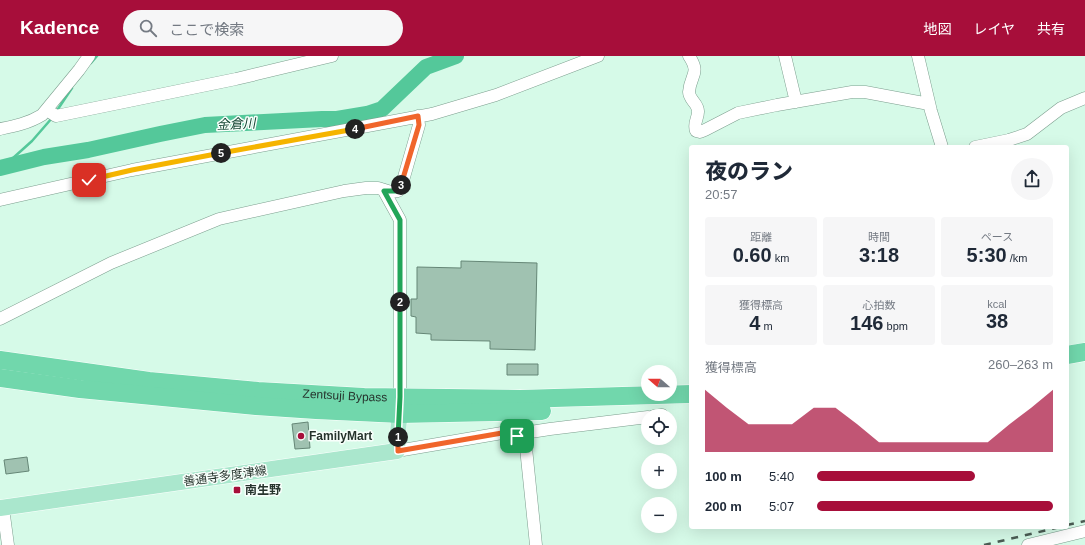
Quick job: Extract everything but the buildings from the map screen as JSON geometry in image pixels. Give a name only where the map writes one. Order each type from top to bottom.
[{"type":"highway","points":[[1069,355],[1085,352]]},
{"type":"highway","name":"Zentsuji Bypass","points":[[0,360],[149,381],[273,392],[364,397],[400,406],[520,399],[689,394]]},
{"type":"highway","name":"Zentsuji Bypass","points":[[0,378],[80,389],[248,405],[611,409],[689,404]]},
{"type":"main road","points":[[398,451],[400,406]]},
{"type":"main road","name":"善通寺多度津線","points":[[1,508],[398,451]]},
{"type":"street","points":[[51,113],[89,56]]},
{"type":"street","points":[[0,129],[24,124],[51,113],[236,79],[332,56]]},
{"type":"street","points":[[0,200],[132,170],[432,114],[496,95],[598,56]]},
{"type":"street","points":[[689,56],[695,71],[689,92],[698,109],[694,127],[696,131],[700,132],[738,113],[852,92],[865,92],[929,104]]},
{"type":"street","points":[[786,56],[796,102]]},
{"type":"street","points":[[918,56],[929,104],[941,145]]},
{"type":"street","points":[[985,145],[1009,140],[1027,134],[1061,108],[1085,98]]},
{"type":"street","points":[[0,319],[111,263],[213,221],[344,191],[378,188],[384,191],[398,191],[402,184],[419,125],[418,116]]},
{"type":"street","points":[[384,191],[400,220],[400,406]]},
{"type":"street","points":[[517,436],[524,433],[550,429],[641,418]]},
{"type":"street","points":[[398,451],[502,433],[517,436],[526,448],[536,545]]},
{"type":"street","points":[[1,508],[8,545]]},
{"type":"street","points":[[1028,545],[1085,531]]},
{"type":"waterway","points":[[91,63],[97,56]]},
{"type":"waterway","name":"金倉川","points":[[0,168],[44,157],[88,150],[205,125],[337,119],[367,114],[382,109],[426,67],[456,56]]},
{"type":"waterway","points":[[56,112],[72,88]]},
{"type":"waterway","points":[[3,167],[32,141],[52,118]]},
{"type":"railway","points":[[1069,525],[1085,521]]},
{"type":"railway","points":[[984,545],[1052,529]]},
{"type":"place","name":"FamilyMart","points":[[301,436]]},
{"type":"place","name":"南生野","points":[[237,490]]},
{"type":"route","points":[[89,180],[132,170],[367,127],[418,116],[419,125],[402,184],[398,191],[384,191],[400,220],[400,414],[398,451],[502,433],[517,436]]}]
